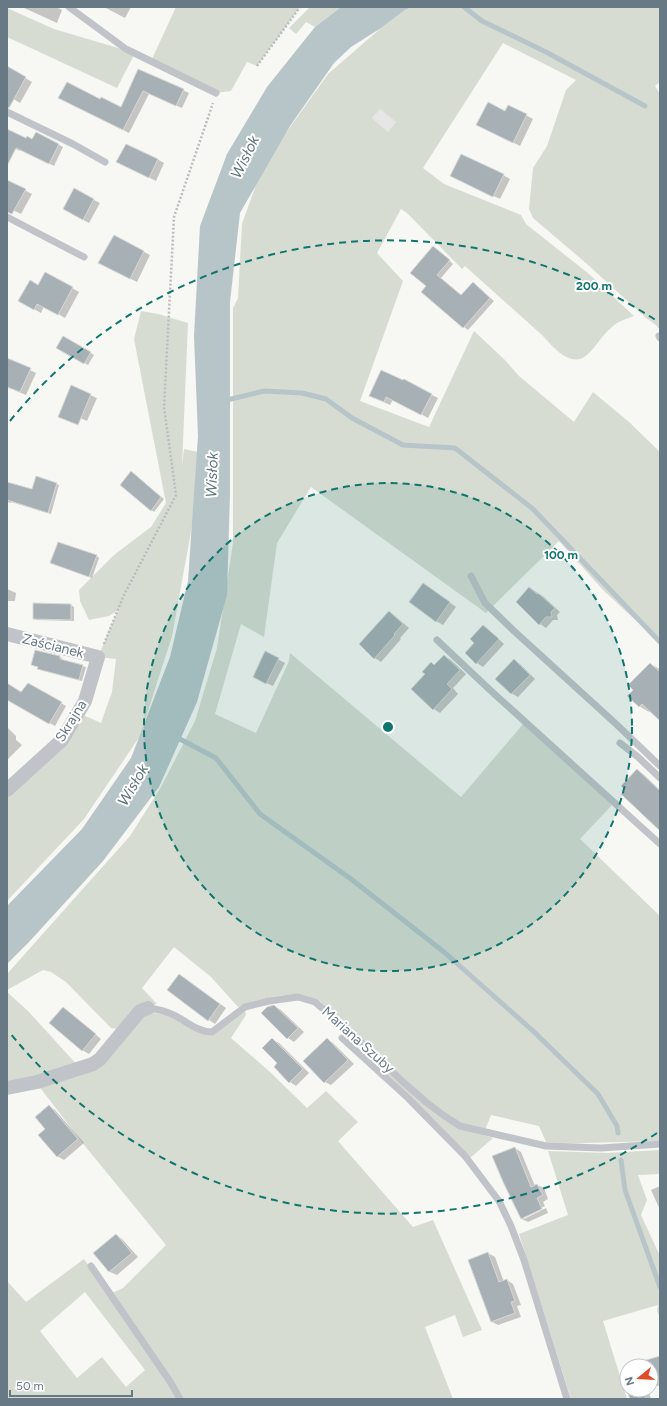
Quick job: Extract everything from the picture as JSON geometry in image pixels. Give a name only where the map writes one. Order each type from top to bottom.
[{"type":"street","name":"Zaścianek","points":[[7,634],[98,657]]},
{"type":"street","name":"Skrajna","points":[[7,790],[62,740],[85,701],[98,657]]},
{"type":"street","name":"Mariana Szuby","points":[[7,1088],[37,1082],[92,1064],[100,1059],[140,1011],[148,1008]]},
{"type":"lane","points":[[69,7],[126,49],[216,93]]},
{"type":"lane","points":[[7,112],[105,162]]},
{"type":"lane","points":[[7,217],[84,257]]},
{"type":"lane","points":[[471,576],[485,602],[514,631],[660,766]]},
{"type":"lane","points":[[437,640],[660,844]]},
{"type":"lane","points":[[620,743],[638,757],[660,778]]},
{"type":"lane","name":"Mariana Szuby","points":[[148,1008],[169,1012],[192,1026],[205,1032],[212,1032],[245,1008],[268,1001],[298,998],[315,1002],[347,1029],[426,1102],[460,1126],[546,1146],[601,1148],[660,1144]]},
{"type":"lane","points":[[342,1038],[408,1098],[465,1156],[499,1201],[511,1226],[524,1260],[567,1399]]},
{"type":"lane","points":[[91,1266],[171,1383],[180,1399]]},
{"type":"path","points":[[257,66],[300,7]]},
{"type":"path","points":[[98,657],[124,597],[176,495],[164,407],[174,217],[216,93]]},
{"type":"shaded area","points":[[176,7],[300,7],[257,66],[247,62],[231,91],[216,93],[151,61]]},
{"type":"shaded area","points":[[310,7],[341,7],[315,27],[306,22],[296,34],[289,28]]},
{"type":"shaded area","points":[[412,7],[660,7],[660,82],[655,86],[660,94],[660,330],[587,264],[533,218],[529,209],[533,168],[547,146],[566,90],[576,80],[503,43],[423,168],[444,184],[521,215],[526,224],[589,274],[634,316],[622,320],[614,325],[587,355],[581,359],[569,358],[557,351],[543,336],[465,266],[462,269],[408,214],[401,209],[377,253],[403,281],[360,401],[429,427],[474,331],[505,360],[519,376],[574,422],[593,392],[629,422],[660,452],[660,643],[603,590],[559,541],[486,613],[311,487],[277,543],[264,637],[241,624],[215,714],[256,733],[289,661],[290,653],[461,797],[524,723],[612,805],[580,839],[660,916],[660,1141],[547,1144],[539,1126],[491,1115],[485,1130],[463,1124],[445,1114],[413,1087],[320,1001],[302,995],[284,995],[260,1000],[238,1007],[211,977],[174,947],[142,988],[157,1004],[137,1010],[119,1029],[111,1028],[66,982],[51,972],[43,970],[7,990],[7,974],[130,836],[161,787],[195,721],[217,648],[233,543],[233,308],[238,298],[242,224],[263,165],[328,74],[381,28],[405,10]],"holes":[[[380,109],[396,122],[388,132],[372,118]]]},
{"type":"shaded area","points":[[7,8],[54,29],[135,53],[117,88],[7,37]]},
{"type":"shaded area","points":[[380,108],[396,122],[388,132],[372,118]]},
{"type":"shaded area","points":[[141,311],[158,314],[188,323],[182,466],[184,449],[198,452],[197,499],[172,636],[140,736],[84,819],[7,901],[7,793],[83,715],[101,723],[112,692],[116,659],[98,657],[118,610],[109,616],[89,620],[80,601],[79,590],[114,555],[151,527],[166,503],[134,339]]},
{"type":"shaded area","points":[[7,992],[28,1011],[79,1067],[7,1084]]},
{"type":"shaded area","points":[[245,1011],[246,1015],[231,1038],[270,1072],[307,1108],[326,1091],[358,1122],[338,1141],[413,1227],[433,1220],[482,1330],[463,1337],[455,1315],[425,1327],[453,1399],[181,1399],[112,1293],[123,1288],[166,1245],[85,1146],[38,1085],[82,1071],[147,1012],[169,1015],[204,1034]]},
{"type":"shaded area","points":[[368,1052],[419,1100],[444,1120],[459,1127],[493,1138],[470,1158],[365,1055]]},
{"type":"shaded area","points":[[660,1150],[660,1174],[638,1175],[647,1200],[641,1215],[660,1256],[660,1318],[657,1311],[658,1305],[603,1321],[619,1373],[619,1398],[627,1399],[571,1399],[519,1234],[568,1215],[548,1151],[607,1153]]},
{"type":"shaded area","points":[[84,1259],[168,1383],[176,1399],[7,1399],[7,1281],[26,1302]],"holes":[[[85,1292],[145,1370],[126,1387],[102,1357],[77,1378],[40,1331]]]},
{"type":"water","name":"Wisłok","points":[[341,7],[412,7],[405,10],[381,28],[351,47],[334,63],[290,126],[240,213],[230,302],[230,494],[227,595],[197,702],[159,787],[103,861],[7,964],[7,906],[82,829],[131,758],[170,657],[188,581],[198,436],[194,336],[200,226],[227,154],[267,87],[315,27]]},
{"type":"building","points":[[7,66],[26,77],[9,108],[7,107]]},
{"type":"building","points":[[138,69],[184,89],[176,106],[143,91],[123,130],[58,98],[67,82],[100,99],[101,97],[121,107]]},
{"type":"building","points":[[488,102],[505,111],[508,105],[527,114],[513,143],[476,125]]},
{"type":"building","points":[[7,129],[26,138],[27,136],[32,139],[36,132],[59,144],[49,164],[16,148],[7,166]]},
{"type":"building","points":[[126,144],[158,159],[149,178],[116,162]]},
{"type":"building","points":[[461,154],[504,174],[493,197],[450,176]]},
{"type":"building","points":[[7,180],[26,189],[12,214],[7,212]]},
{"type":"building","points":[[74,188],[94,199],[83,220],[63,209]]},
{"type":"building","points":[[114,235],[144,251],[130,279],[98,263]]},
{"type":"building","points":[[433,246],[450,260],[437,275],[461,295],[473,282],[490,298],[463,328],[421,292],[426,286],[410,273]]},
{"type":"building","points":[[45,272],[73,287],[58,315],[37,304],[34,310],[18,301],[30,280],[38,285]]},
{"type":"building","points":[[63,336],[91,352],[84,364],[56,348]]},
{"type":"building","points":[[7,358],[31,368],[20,392],[7,387]]},
{"type":"building","points":[[381,370],[403,380],[404,379],[432,394],[421,415],[386,397],[384,402],[369,396]]},
{"type":"building","points":[[71,385],[91,394],[78,425],[58,417]]},
{"type":"building","points":[[131,471],[161,497],[151,511],[120,485]]},
{"type":"building","points":[[36,476],[57,483],[48,513],[7,500],[7,482],[32,489]]},
{"type":"building","points":[[58,542],[97,555],[89,577],[50,563]]},
{"type":"building","points":[[423,583],[450,602],[436,622],[409,602]]},
{"type":"building","points":[[529,587],[555,608],[551,612],[552,617],[546,617],[539,625],[516,602]]},
{"type":"building","points":[[33,603],[71,604],[71,620],[33,619]]},
{"type":"building","points":[[389,611],[403,624],[374,659],[359,644]]},
{"type":"building","points":[[483,625],[499,639],[476,664],[465,653],[474,643],[470,639]]},
{"type":"building","points":[[35,650],[60,656],[60,659],[83,665],[79,680],[37,669],[38,667],[31,665]]},
{"type":"building","points":[[265,651],[279,658],[266,684],[253,677]]},
{"type":"building","points":[[444,655],[460,670],[447,684],[452,689],[433,710],[411,689],[425,674],[422,672],[431,662],[434,665]]},
{"type":"building","points":[[514,659],[530,675],[511,694],[495,679]]},
{"type":"building","points":[[650,663],[660,672],[660,721],[642,704],[639,707],[627,696],[633,690],[628,685]]},
{"type":"building","points":[[7,683],[21,692],[28,683],[62,702],[49,724],[7,700]]},
{"type":"building","points":[[637,769],[660,791],[660,831],[621,794],[625,790],[621,786]]},
{"type":"building","points":[[179,974],[220,1004],[208,1021],[167,990]]},
{"type":"building","points":[[274,1005],[298,1028],[287,1039],[261,1013],[267,1007]]},
{"type":"building","points":[[63,1007],[96,1034],[82,1051],[49,1023]]},
{"type":"building","points":[[272,1038],[303,1069],[289,1083],[274,1067],[277,1063],[262,1048]]},
{"type":"building","points":[[327,1038],[348,1060],[324,1083],[303,1061]]},
{"type":"building","points":[[49,1105],[78,1139],[57,1157],[38,1135],[45,1129],[35,1117]]},
{"type":"building","points":[[515,1147],[531,1187],[537,1184],[543,1195],[537,1198],[542,1209],[521,1219],[492,1156]]},
{"type":"building","points":[[116,1234],[132,1253],[109,1272],[93,1253]]},
{"type":"building","points":[[488,1252],[499,1282],[507,1279],[515,1301],[511,1302],[515,1313],[491,1322],[468,1260]]},
{"type":"building","points":[[660,1356],[660,1380],[659,1358],[653,1358]]},
{"type":"building","points":[[630,1398],[646,1399],[630,1399]]},
{"type":"waterway","points":[[464,7],[482,21],[546,52],[645,106]]},
{"type":"waterway","points":[[223,401],[264,391],[302,393],[326,399],[352,418],[403,445],[455,448],[533,509],[660,642]]},
{"type":"waterway","points":[[176,737],[216,758],[260,814],[351,879],[444,952],[532,1030],[598,1094],[617,1126],[618,1133]]},
{"type":"waterway","points":[[621,1160],[625,1190],[660,1287]]}]
